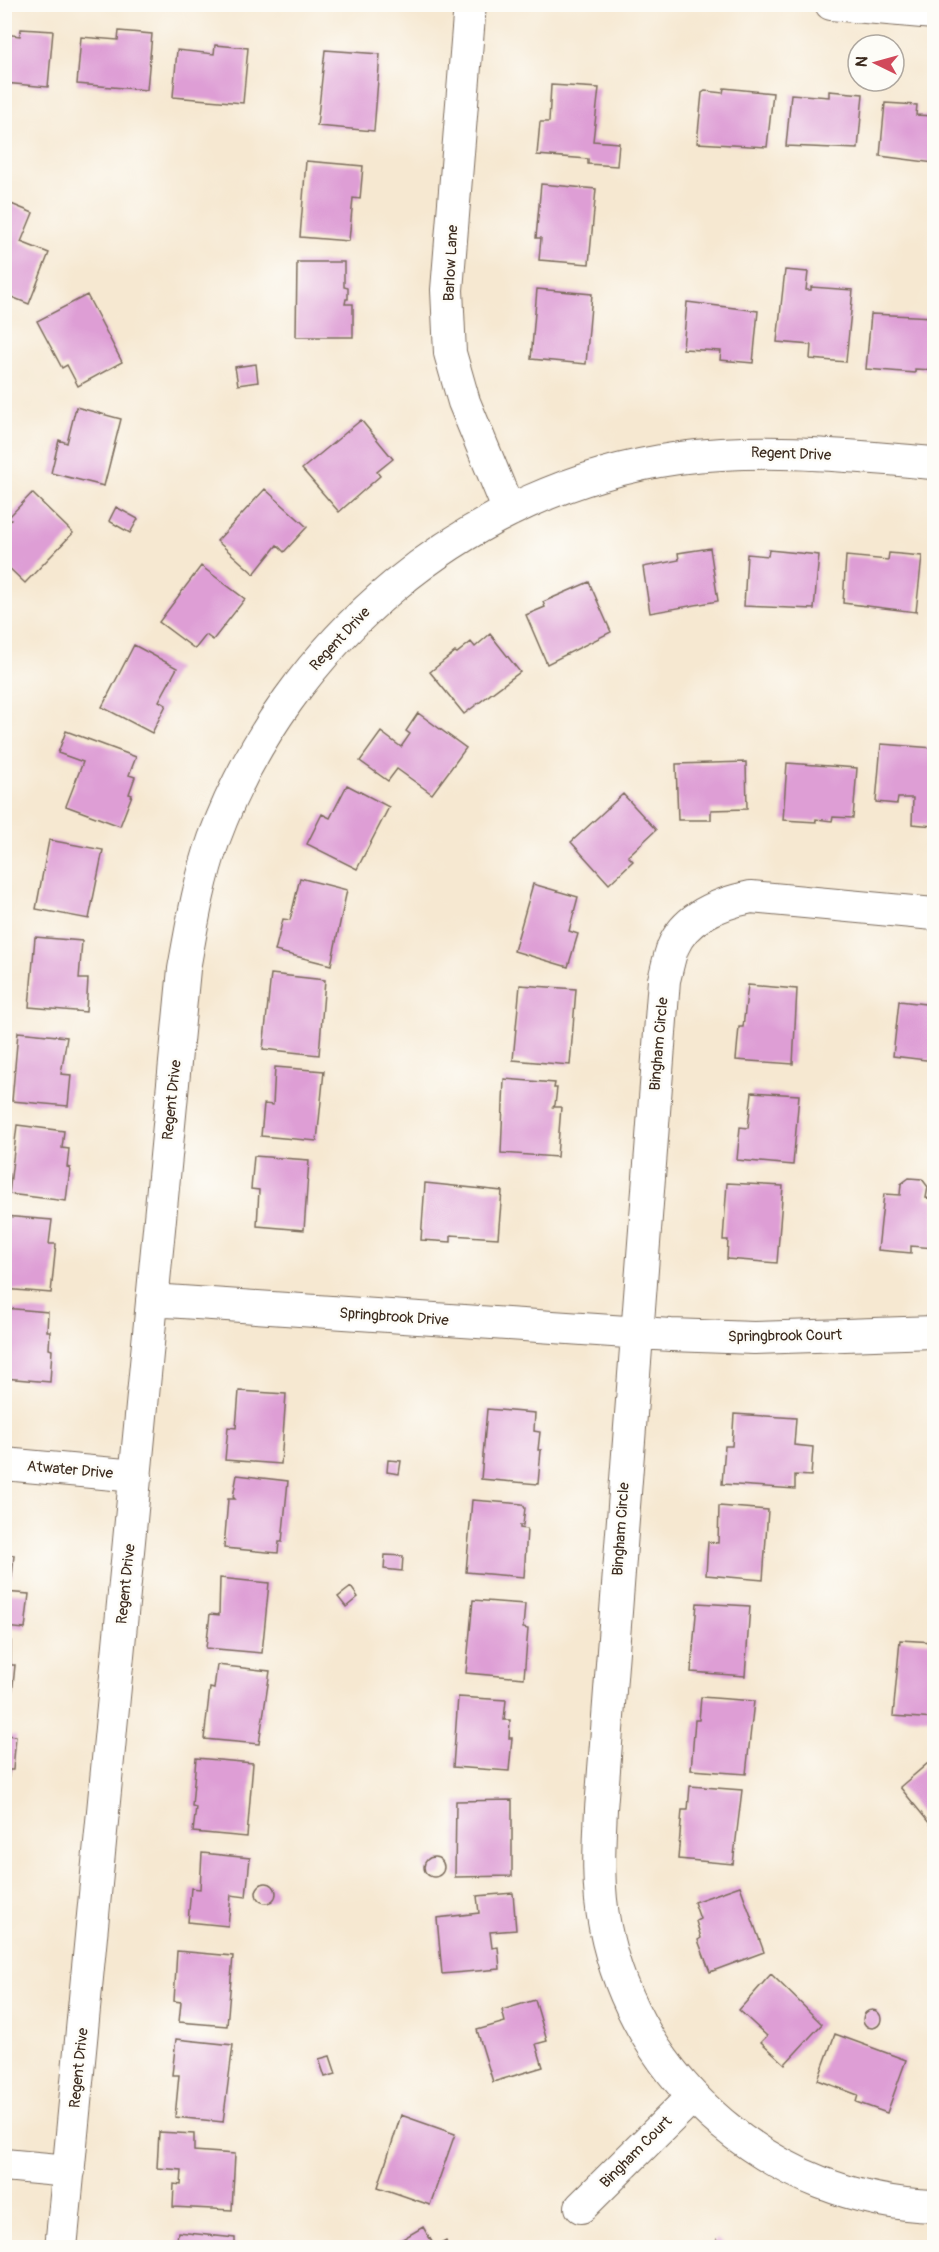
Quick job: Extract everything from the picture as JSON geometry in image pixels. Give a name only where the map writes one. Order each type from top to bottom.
[{"type":"street","name":"Barlow Lane","points":[[470,4],[447,290],[450,352],[464,402],[509,511]]},
{"type":"street","points":[[831,4],[934,13]]},
{"type":"street","name":"Regent Drive","points":[[61,2247],[184,969],[200,885],[219,827],[254,753],[292,694],[336,640],[376,600],[411,571],[458,539],[509,511],[574,483],[631,467],[679,458],[753,452],[791,452],[934,463]]},
{"type":"street","name":"Bingham Circle","points":[[934,914],[751,897],[723,903],[694,920],[673,946],[664,980],[635,1334],[601,1797],[599,1874],[605,1928],[622,1983],[647,2037],[692,2097],[728,2131],[784,2167],[852,2194],[909,2205],[934,2206]]},
{"type":"street","name":"Springbrook Drive","points":[[152,1300],[635,1334]]},
{"type":"street","name":"Springbrook Court","points":[[635,1334],[754,1338],[934,1332]]},
{"type":"street","name":"Atwater Drive","points":[[4,1464],[136,1476]]},
{"type":"street","name":"Bingham Court","points":[[581,2207],[692,2097]]},
{"type":"street","points":[[4,2165],[69,2171]]},
{"type":"building","points":[[21,29],[53,31],[48,87],[4,83],[4,34],[20,36]]},
{"type":"building","points":[[119,31],[152,34],[147,90],[77,84],[81,37],[118,40]]},
{"type":"building","points":[[215,45],[248,48],[243,103],[173,97],[177,50],[214,54]]},
{"type":"building","points":[[325,50],[380,54],[374,131],[317,126]]},
{"type":"building","points":[[551,85],[599,88],[593,141],[619,143],[617,166],[588,164],[588,159],[537,155],[540,122],[549,122]]},
{"type":"building","points":[[724,88],[773,93],[767,147],[697,143],[702,93],[705,91],[723,93]]},
{"type":"building","points":[[829,91],[863,94],[858,149],[786,146],[791,94],[829,97]]},
{"type":"building","points":[[885,103],[917,105],[916,115],[934,116],[934,163],[880,156]]},
{"type":"building","points":[[306,161],[363,166],[360,199],[353,198],[349,241],[300,237]]},
{"type":"building","points":[[541,184],[596,189],[589,264],[539,260],[541,238],[536,238]]},
{"type":"building","points":[[4,201],[33,213],[21,242],[49,253],[29,304],[4,294]]},
{"type":"building","points":[[297,262],[344,262],[344,287],[348,288],[348,299],[345,304],[353,304],[353,337],[296,337]]},
{"type":"building","points":[[785,270],[808,272],[806,290],[811,290],[811,287],[853,290],[846,362],[810,359],[811,345],[777,342]]},
{"type":"building","points":[[537,289],[592,294],[586,364],[531,359]]},
{"type":"building","points":[[87,295],[122,362],[78,386],[67,365],[62,368],[37,321]]},
{"type":"building","points":[[687,302],[758,311],[753,363],[720,360],[721,351],[683,349]]},
{"type":"building","points":[[871,314],[934,317],[934,370],[915,369],[915,373],[866,369]]},
{"type":"building","points":[[256,364],[258,382],[238,385],[235,367]]},
{"type":"building","points":[[76,407],[121,419],[104,486],[51,473],[59,440],[67,443]]},
{"type":"building","points":[[361,420],[393,459],[377,472],[380,476],[339,512],[302,469]]},
{"type":"building","points":[[265,489],[307,527],[284,552],[277,545],[254,574],[217,541]]},
{"type":"building","points":[[32,493],[73,533],[25,583],[5,564],[5,527],[11,520],[8,518]]},
{"type":"building","points":[[116,507],[138,519],[130,533],[109,521]]},
{"type":"building","points":[[710,548],[718,601],[650,613],[643,567],[679,560],[678,553]]},
{"type":"building","points":[[769,550],[819,555],[814,609],[744,606],[747,554],[768,556]]},
{"type":"building","points":[[889,553],[922,556],[916,612],[843,603],[846,556],[888,560]]},
{"type":"building","points":[[201,566],[245,599],[213,640],[206,635],[195,649],[159,622]]},
{"type":"building","points":[[589,582],[611,632],[547,664],[526,615],[545,607],[543,602]]},
{"type":"building","points":[[490,634],[520,672],[464,714],[430,672],[455,652],[457,653],[471,642],[475,647]]},
{"type":"building","points":[[134,645],[177,668],[159,701],[166,705],[152,733],[102,707]]},
{"type":"building","points":[[418,713],[466,748],[432,794],[397,769],[388,781],[360,761],[381,732],[401,747],[410,734],[406,731]]},
{"type":"building","points":[[66,731],[136,757],[129,775],[135,777],[129,794],[132,795],[120,826],[66,806],[83,762],[58,753]]},
{"type":"building","points":[[881,744],[934,748],[934,826],[912,824],[913,798],[898,798],[897,804],[876,802]]},
{"type":"building","points":[[746,762],[747,809],[711,810],[711,820],[678,820],[676,764]]},
{"type":"building","points":[[787,763],[857,768],[853,818],[833,817],[832,821],[816,819],[816,822],[783,820]]},
{"type":"building","points":[[347,785],[389,807],[357,869],[307,844],[322,814],[330,818]]},
{"type":"building","points":[[623,794],[656,830],[628,856],[633,861],[609,884],[571,842]]},
{"type":"building","points":[[49,840],[103,850],[89,919],[36,909]]},
{"type":"building","points":[[300,878],[347,890],[331,965],[275,951],[283,919],[290,920]]},
{"type":"building","points":[[533,884],[578,897],[569,931],[578,934],[568,967],[514,951]]},
{"type":"building","points":[[35,937],[82,941],[79,979],[88,979],[86,1012],[29,1007]]},
{"type":"building","points":[[271,974],[325,980],[319,1055],[263,1049]]},
{"type":"building","points":[[520,985],[576,989],[570,1065],[513,1060]]},
{"type":"building","points":[[748,985],[797,989],[793,1064],[736,1060],[739,1027],[743,1027]]},
{"type":"building","points":[[899,1001],[934,1005],[934,1061],[893,1056]]},
{"type":"building","points":[[18,1032],[67,1037],[61,1074],[71,1075],[68,1106],[12,1101]]},
{"type":"building","points":[[934,1066],[934,1087],[931,1086]]},
{"type":"building","points":[[275,1067],[324,1071],[317,1141],[261,1136],[264,1104],[273,1105]]},
{"type":"building","points":[[504,1079],[555,1083],[554,1088],[557,1088],[553,1107],[561,1107],[557,1157],[501,1153]]},
{"type":"building","points":[[752,1092],[799,1095],[793,1165],[737,1160],[740,1127],[748,1128]]},
{"type":"building","points":[[17,1125],[64,1131],[62,1148],[69,1149],[67,1167],[70,1168],[66,1201],[9,1194]]},
{"type":"building","points":[[254,1156],[309,1160],[304,1230],[257,1226],[259,1190],[251,1189]]},
{"type":"building","points":[[909,1178],[922,1179],[928,1187],[926,1198],[934,1199],[934,1248],[911,1246],[911,1253],[878,1250],[884,1194],[900,1195],[901,1184]]},
{"type":"building","points":[[425,1183],[502,1191],[498,1238],[451,1235],[451,1242],[421,1240]]},
{"type":"building","points":[[727,1183],[783,1186],[777,1263],[727,1259],[728,1240],[723,1240]]},
{"type":"building","points":[[4,1216],[52,1220],[49,1244],[56,1244],[51,1293],[4,1289]]},
{"type":"building","points":[[4,1308],[48,1312],[47,1331],[50,1331],[49,1349],[52,1350],[50,1382],[4,1378]]},
{"type":"building","points":[[239,1391],[286,1394],[281,1464],[225,1460],[228,1427],[236,1428]]},
{"type":"building","points":[[487,1409],[535,1413],[534,1431],[540,1432],[538,1450],[541,1450],[538,1484],[481,1479]]},
{"type":"building","points":[[734,1414],[796,1418],[794,1445],[813,1447],[811,1476],[795,1475],[795,1489],[722,1484],[725,1446],[732,1446]]},
{"type":"building","points":[[388,1460],[401,1461],[399,1474],[387,1472]]},
{"type":"building","points":[[237,1475],[288,1481],[282,1542],[279,1542],[278,1553],[224,1548],[228,1499],[235,1499],[233,1497]]},
{"type":"building","points":[[472,1500],[522,1504],[525,1508],[523,1525],[520,1525],[520,1528],[527,1529],[524,1577],[466,1572]]},
{"type":"building","points":[[719,1506],[768,1510],[763,1580],[706,1575],[708,1542],[718,1543]]},
{"type":"building","points":[[4,1554],[14,1555],[12,1577],[4,1576]]},
{"type":"building","points":[[385,1555],[403,1556],[402,1571],[384,1569]]},
{"type":"building","points":[[220,1578],[269,1583],[262,1653],[206,1648],[210,1614],[219,1615]]},
{"type":"building","points":[[351,1587],[358,1597],[346,1607],[338,1597]]},
{"type":"building","points":[[4,1592],[29,1594],[25,1629],[4,1627]]},
{"type":"building","points":[[473,1600],[525,1604],[523,1628],[528,1629],[524,1678],[466,1673]]},
{"type":"building","points":[[697,1603],[750,1606],[745,1676],[691,1672]]},
{"type":"building","points":[[900,1640],[934,1642],[934,1719],[893,1716]]},
{"type":"building","points":[[4,1641],[11,1641],[11,1665],[15,1665],[10,1715],[4,1715]]},
{"type":"building","points":[[217,1665],[270,1671],[259,1744],[204,1739],[210,1688],[214,1689]]},
{"type":"building","points":[[458,1697],[506,1700],[504,1720],[510,1720],[509,1738],[512,1738],[509,1771],[453,1767]]},
{"type":"building","points":[[701,1697],[754,1701],[746,1774],[691,1770],[695,1720],[699,1720]]},
{"type":"building","points":[[4,1735],[16,1736],[13,1770],[9,1770],[8,1788],[4,1787]]},
{"type":"building","points":[[196,1758],[253,1763],[247,1837],[193,1832],[196,1807],[192,1806]]},
{"type":"building","points":[[934,1758],[934,1829],[900,1787]]},
{"type":"building","points":[[690,1786],[742,1790],[733,1864],[678,1859],[682,1810],[688,1810]]},
{"type":"building","points":[[512,1800],[512,1876],[455,1877],[456,1801]]},
{"type":"building","points":[[202,1853],[250,1858],[246,1897],[231,1895],[228,1926],[188,1922],[191,1888],[200,1889]]},
{"type":"building","points":[[434,1857],[441,1860],[444,1867],[441,1874],[434,1877],[427,1874],[424,1867],[427,1860]]},
{"type":"building","points":[[266,1883],[273,1886],[276,1893],[273,1900],[266,1903],[259,1900],[256,1893],[259,1886]]},
{"type":"building","points":[[740,1886],[764,1952],[710,1972],[698,1940],[701,1938],[696,1921],[700,1919],[694,1902]]},
{"type":"building","points":[[513,1893],[516,1930],[490,1932],[492,1948],[498,1947],[500,1969],[442,1974],[437,1918],[479,1913],[477,1896]]},
{"type":"building","points":[[177,1951],[233,1956],[227,2026],[179,2022],[181,2002],[174,2001]]},
{"type":"building","points":[[771,1974],[822,2024],[785,2064],[761,2042],[767,2036],[739,2010]]},
{"type":"building","points":[[535,2000],[547,2041],[536,2044],[543,2067],[493,2082],[477,2030],[505,2022],[502,2010]]},
{"type":"building","points":[[868,2010],[876,2010],[881,2015],[879,2026],[868,2028],[863,2023],[863,2015]]},
{"type":"building","points":[[835,2034],[906,2060],[887,2113],[856,2102],[858,2095],[818,2080]]},
{"type":"building","points":[[176,2039],[233,2045],[223,2122],[175,2117],[179,2075],[172,2075]]},
{"type":"building","points":[[330,2056],[336,2074],[325,2077],[319,2059]]},
{"type":"building","points":[[932,2067],[934,2067],[934,2122],[932,2122]]},
{"type":"building","points":[[401,2115],[455,2134],[430,2205],[378,2187]]},
{"type":"building","points":[[159,2132],[194,2134],[194,2151],[235,2154],[232,2210],[173,2207],[174,2184],[181,2185],[182,2170],[157,2168]]},
{"type":"building","points":[[423,2227],[435,2247],[446,2241],[449,2248],[387,2248]]},
{"type":"building","points":[[178,2232],[235,2238],[235,2248],[176,2248]]},
{"type":"building","points":[[717,2239],[727,2248],[710,2248]]}]
